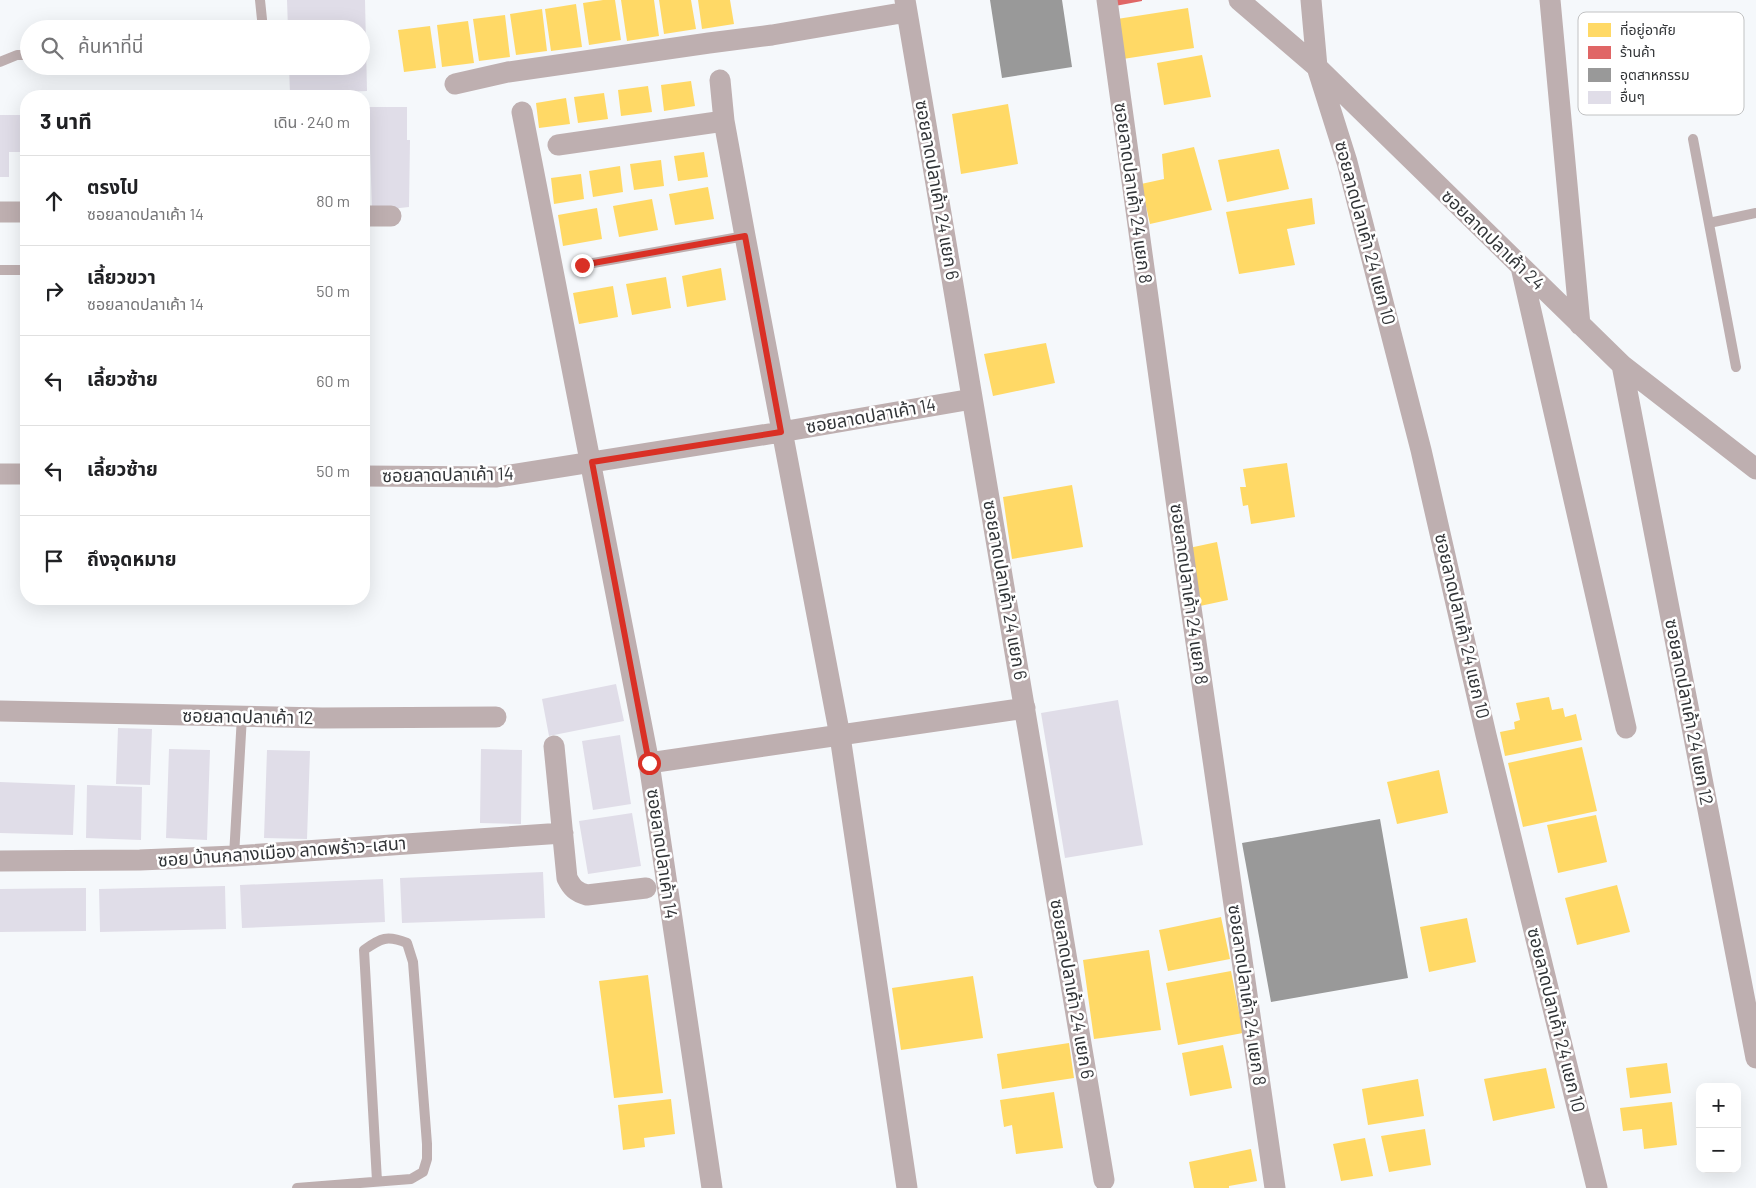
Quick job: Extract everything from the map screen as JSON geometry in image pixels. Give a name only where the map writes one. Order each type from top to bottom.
[{"type":"street","name":"ซอยลาดปลาเค้า 24 แยก 8","points":[[1107,0],[1275,1188]]},
{"type":"street","name":"ซอยลาดปลาเค้า 24","points":[[1239,0],[1316,67],[1622,365],[1756,469]]},
{"type":"street","name":"ซอยลาดปลาเค้า 24 แยก 10","points":[[1311,0],[1316,67],[1347,162],[1421,450],[1486,735],[1597,1188]]},
{"type":"street","points":[[1550,0],[1580,325]]},
{"type":"street","points":[[455,84],[508,72],[772,35],[906,6]]},
{"type":"street","name":"ซอยลาดปลาเค้า 24 แยก 6","points":[[906,6],[1104,1180]]},
{"type":"street","points":[[720,80],[724,121],[745,236],[840,736],[907,1188]]},
{"type":"street","name":"ซอยลาดปลาเค้า 14","points":[[522,112],[592,462],[649,763],[712,1188]]},
{"type":"street","points":[[558,145],[724,121]]},
{"type":"street","points":[[0,212],[20,212]]},
{"type":"street","points":[[370,216],[391,216]]},
{"type":"street","points":[[1521,267],[1626,728]]},
{"type":"street","name":"ซอยลาดปลาเค้า 24 แยก 12","points":[[1622,365],[1756,1058]]},
{"type":"street","name":"ซอยลาดปลาเค้า 14","points":[[370,476],[497,478],[972,399]]},
{"type":"street","points":[[0,474],[20,474]]},
{"type":"street","points":[[649,763],[1024,708]]},
{"type":"street","name":"ซอยลาดปลาเค้า 12","points":[[0,711],[322,718],[496,717]]},
{"type":"street","points":[[554,746],[566,878],[571,887],[578,893],[587,895],[646,888]]},
{"type":"street","name":"ซอย บ้านกลางเมือง ลาดพร้าว-เสนา","points":[[0,861],[140,860],[234,856],[563,833]]},
{"type":"lane","points":[[260,0],[261,20]]},
{"type":"lane","points":[[0,62],[20,55]]},
{"type":"lane","points":[[1694,139],[1736,367]]},
{"type":"lane","points":[[1709,222],[1756,213]]},
{"type":"lane","points":[[582,265],[745,236]]},
{"type":"lane","points":[[0,270],[20,270]]},
{"type":"lane","points":[[234,856],[242,716]]},
{"type":"lane","points":[[297,1188],[411,1179],[423,1172],[427,1159],[427,1144],[412,962],[407,943],[393,937],[378,940],[364,950],[377,1181]]},
{"type":"building: ที่อยู่อาศัย","points":[[615,0],[621,40],[589,45],[583,3]]},
{"type":"building: ที่อยู่อาศัย","points":[[621,0],[654,0],[659,36],[627,41]]},
{"type":"building: ที่อยู่อาศัย","points":[[659,0],[691,0],[696,29],[664,34]]},
{"type":"building: ที่อยู่อาศัย","points":[[698,0],[730,0],[734,24],[702,29]]},
{"type":"building: ที่อยู่อาศัย","points":[[576,4],[582,47],[551,51],[545,9]]},
{"type":"building: ที่อยู่อาศัย","points":[[1188,8],[1194,48],[1123,59],[1117,19]]},
{"type":"building: ที่อยู่อาศัย","points":[[542,9],[547,51],[516,55],[510,14]]},
{"type":"building: ที่อยู่อาศัย","points":[[505,15],[510,57],[479,61],[473,19]]},
{"type":"building: ที่อยู่อาศัย","points":[[468,21],[474,63],[442,67],[437,25]]},
{"type":"building: ที่อยู่อาศัย","points":[[430,26],[436,68],[404,72],[398,30]]},
{"type":"building: ที่อยู่อาศัย","points":[[1202,55],[1211,97],[1164,105],[1157,63]]},
{"type":"building: ที่อยู่อาศัย","points":[[691,81],[695,106],[664,111],[661,85]]},
{"type":"building: ที่อยู่อาศัย","points":[[648,86],[652,112],[621,116],[618,90]]},
{"type":"building: ที่อยู่อาศัย","points":[[604,93],[608,119],[578,123],[574,97]]},
{"type":"building: ที่อยู่อาศัย","points":[[566,98],[570,124],[539,128],[536,103]]},
{"type":"building: ที่อยู่อาศัย","points":[[1008,104],[1018,164],[961,174],[952,114]]},
{"type":"building: ที่อยู่อาศัย","points":[[1194,147],[1212,210],[1150,224],[1141,184],[1164,179],[1162,154]]},
{"type":"building: ที่อยู่อาศัย","points":[[1279,149],[1289,189],[1227,202],[1218,160]]},
{"type":"building: ที่อยู่อาศัย","points":[[704,152],[708,177],[678,181],[674,156]]},
{"type":"building: ที่อยู่อาศัย","points":[[661,160],[664,186],[634,190],[630,164]]},
{"type":"building: ที่อยู่อาศัย","points":[[620,166],[623,192],[593,197],[589,171]]},
{"type":"building: ที่อยู่อาศัย","points":[[581,174],[584,199],[554,204],[551,178]]},
{"type":"building: ที่อยู่อาศัย","points":[[708,187],[714,219],[675,225],[669,194]]},
{"type":"building: ที่อยู่อาศัย","points":[[1312,198],[1315,224],[1287,229],[1295,265],[1239,274],[1226,212]]},
{"type":"building: ที่อยู่อาศัย","points":[[652,199],[658,230],[619,237],[613,206]]},
{"type":"building: ที่อยู่อาศัย","points":[[597,208],[602,239],[563,246],[558,215]]},
{"type":"building: ที่อยู่อาศัย","points":[[721,268],[726,300],[687,307],[682,276]]},
{"type":"building: ที่อยู่อาศัย","points":[[666,277],[671,308],[632,315],[626,284]]},
{"type":"building: ที่อยู่อาศัย","points":[[613,286],[618,317],[579,324],[573,293]]},
{"type":"building: ที่อยู่อาศัย","points":[[1046,343],[1055,383],[993,396],[984,354]]},
{"type":"building: ที่อยู่อาศัย","points":[[1287,463],[1295,517],[1251,524],[1248,505],[1243,506],[1240,487],[1246,487],[1243,469]]},
{"type":"building: ที่อยู่อาศัย","points":[[1072,485],[1083,547],[1012,559],[1003,497]]},
{"type":"building: ที่อยู่อาศัย","points":[[1217,542],[1228,600],[1200,606],[1189,548]]},
{"type":"building: ที่อยู่อาศัย","points":[[1549,697],[1552,710],[1563,708],[1565,717],[1576,714],[1582,740],[1505,756],[1500,732],[1515,729],[1514,722],[1520,720],[1516,703]]},
{"type":"building: ที่อยู่อาศัย","points":[[1582,747],[1597,811],[1523,827],[1508,763]]},
{"type":"building: ที่อยู่อาศัย","points":[[1439,770],[1448,813],[1397,824],[1387,782]]},
{"type":"building: ที่อยู่อาศัย","points":[[1596,815],[1607,862],[1558,873],[1547,825]]},
{"type":"building: ที่อยู่อาศัย","points":[[1617,885],[1630,932],[1577,945],[1565,898]]},
{"type":"building: ที่อยู่อาศัย","points":[[1221,917],[1230,959],[1168,971],[1159,930]]},
{"type":"building: ที่อยู่อาศัย","points":[[1467,918],[1476,962],[1429,972],[1420,927]]},
{"type":"building: ที่อยู่อาศัย","points":[[1149,950],[1161,1030],[1094,1039],[1083,960]]},
{"type":"building: ที่อยู่อาศัย","points":[[1231,971],[1243,1033],[1178,1045],[1166,983]]},
{"type":"building: ที่อยู่อาศัย","points":[[648,975],[663,1093],[614,1098],[599,981]]},
{"type":"building: ที่อยู่อาศัย","points":[[973,976],[983,1038],[901,1050],[892,988]]},
{"type":"building: ที่อยู่อาศัย","points":[[1069,1043],[1074,1078],[1002,1089],[997,1054]]},
{"type":"building: ที่อยู่อาศัย","points":[[1223,1045],[1232,1088],[1190,1096],[1182,1053]]},
{"type":"building: ที่อยู่อาศัย","points":[[1667,1063],[1671,1093],[1630,1098],[1626,1068]]},
{"type":"building: ที่อยู่อาศัย","points":[[1546,1068],[1555,1108],[1493,1121],[1484,1079]]},
{"type":"building: ที่อยู่อาศัย","points":[[1418,1079],[1424,1116],[1368,1125],[1362,1089]]},
{"type":"building: ที่อยู่อาศัย","points":[[1054,1092],[1063,1148],[1016,1154],[1012,1125],[1004,1127],[1000,1100]]},
{"type":"building: ที่อยู่อาศัย","points":[[671,1099],[675,1134],[644,1138],[645,1147],[623,1150],[618,1105]]},
{"type":"building: ที่อยู่อาศัย","points":[[1672,1102],[1677,1145],[1644,1149],[1642,1129],[1623,1131],[1620,1108]]},
{"type":"building: ที่อยู่อาศัย","points":[[1425,1129],[1431,1165],[1389,1172],[1381,1136]]},
{"type":"building: ที่อยู่อาศัย","points":[[1365,1138],[1373,1176],[1341,1181],[1333,1144]]},
{"type":"building: ที่อยู่อาศัย","points":[[1251,1149],[1257,1181],[1229,1186],[1229,1188],[1194,1188],[1189,1162]]},
{"type":"building: ร้านค้า","points":[[1114,0],[1142,0],[1142,1],[1115,6]]},
{"type":"building: อุตสาหกรรม","points":[[990,0],[1062,0],[1072,67],[1002,78]]},
{"type":"building: อุตสาหกรรม","points":[[1380,819],[1408,978],[1271,1002],[1242,843]]},
{"type":"building: อื่นๆ","points":[[287,0],[365,0],[365,20],[288,20]]},
{"type":"building: อื่นๆ","points":[[289,75],[367,75],[367,90],[290,90]]},
{"type":"building: อื่นๆ","points":[[370,107],[407,107],[407,140],[410,140],[409,207],[372,211]]},
{"type":"building: อื่นๆ","points":[[0,115],[20,115],[20,152],[9,152],[9,177],[0,177]]},
{"type":"building: อื่นๆ","points":[[616,684],[624,721],[549,736],[542,699]]},
{"type":"building: อื่นๆ","points":[[1118,700],[1143,845],[1065,858],[1041,713]]},
{"type":"building: อื่นๆ","points":[[118,728],[152,729],[150,785],[116,784]]},
{"type":"building: อื่นๆ","points":[[620,735],[631,804],[593,810],[582,741]]},
{"type":"building: อื่นๆ","points":[[169,749],[210,750],[207,840],[166,838]]},
{"type":"building: อื่นๆ","points":[[481,749],[522,750],[521,824],[480,823]]},
{"type":"building: อื่นๆ","points":[[267,750],[310,751],[307,839],[264,838]]},
{"type":"building: อื่นๆ","points":[[0,782],[75,785],[73,835],[0,833]]},
{"type":"building: อื่นๆ","points":[[87,785],[142,787],[141,840],[86,838]]},
{"type":"building: อื่นๆ","points":[[632,813],[641,866],[588,874],[579,821]]},
{"type":"building: อื่นๆ","points":[[543,872],[545,918],[402,923],[400,878]]},
{"type":"building: อื่นๆ","points":[[383,879],[385,922],[242,928],[240,885]]},
{"type":"building: อื่นๆ","points":[[225,886],[226,929],[100,932],[99,889]]},
{"type":"building: อื่นๆ","points":[[86,888],[86,931],[0,932],[0,889]]},
{"type":"route","points":[[582,265],[745,236],[781,432],[592,462],[649,763]]}]
